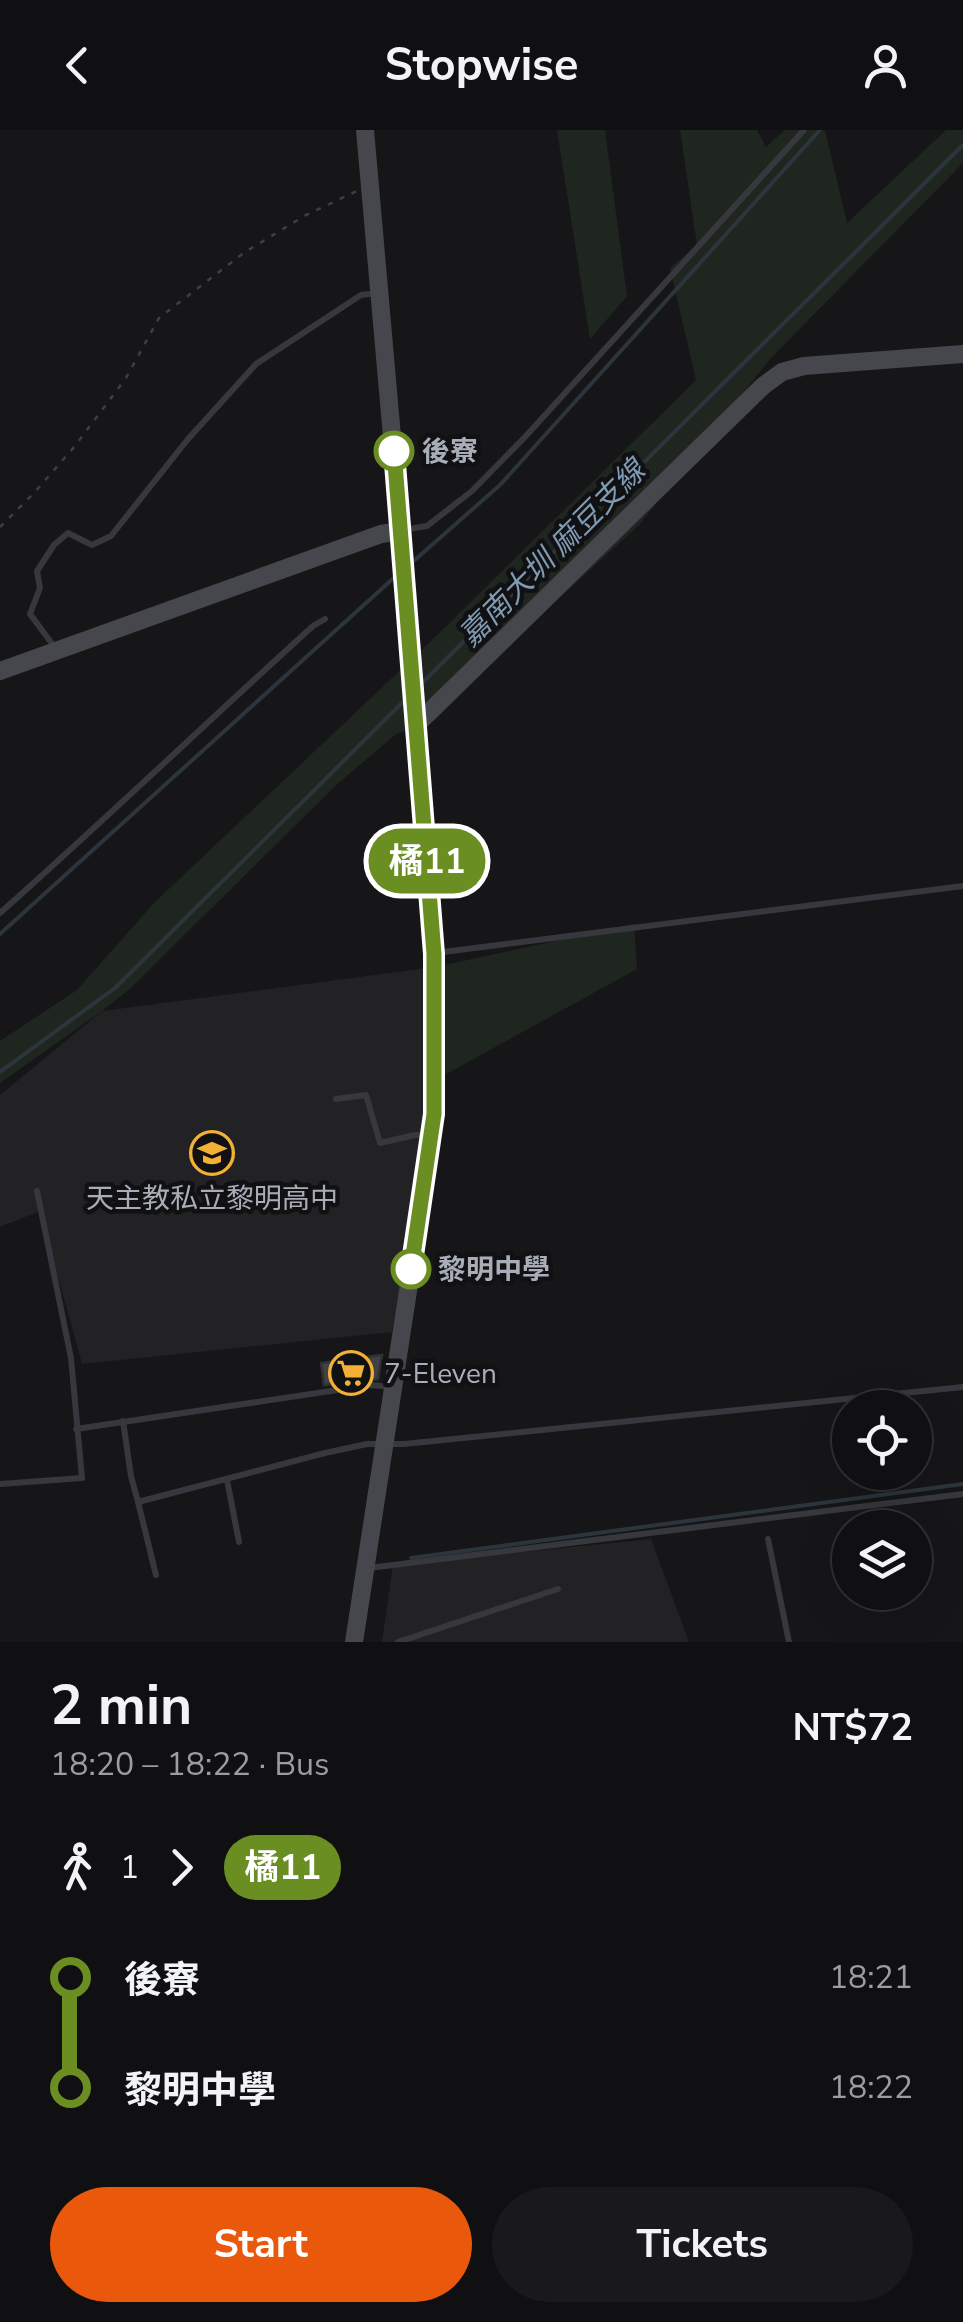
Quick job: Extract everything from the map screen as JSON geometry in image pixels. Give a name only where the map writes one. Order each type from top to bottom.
[{"type":"main road","points":[[354,1642],[436,1082],[434,954],[365,130]]},
{"type":"main road","points":[[416,716],[782,372],[829,363],[963,354]]},
{"type":"main road","points":[[0,670],[400,530]]},
{"type":"lane","points":[[400,530],[427,526],[472,491],[804,130]]},
{"type":"lane","points":[[56,650],[30,614],[40,588],[37,571],[54,546],[68,533],[92,545],[111,536],[188,439],[256,364],[361,295],[380,293]]},
{"type":"lane","points":[[0,913],[313,626],[325,620]]},
{"type":"lane","points":[[434,954],[963,886]]},
{"type":"lane","points":[[336,1099],[366,1094],[380,1143],[415,1135],[431,1136]]},
{"type":"lane","points":[[0,1484],[82,1478],[71,1358],[37,1191]]},
{"type":"lane","points":[[76,1429],[371,1385],[393,1387]]},
{"type":"lane","points":[[138,1502],[367,1444],[963,1387]]},
{"type":"lane","points":[[123,1421],[131,1476],[156,1575]]},
{"type":"lane","points":[[227,1480],[239,1542]]},
{"type":"lane","points":[[366,1568],[963,1494]]},
{"type":"lane","points":[[768,1539],[789,1642]]},
{"type":"lane","points":[[398,1642],[558,1589]]},
{"type":"path","points":[[0,528],[75,446],[126,378],[159,318],[245,252],[370,182]]},
{"type":"shaded area","points":[[557,130],[605,130],[627,296],[590,339]]},
{"type":"shaded area","points":[[680,130],[757,130],[766,147],[785,130],[825,130],[847,223],[946,130],[963,130],[963,163],[770,359],[639,525],[434,721],[396,734],[335,786],[132,987],[0,1083],[0,1041],[77,990],[155,902],[428,644],[696,380],[670,268],[697,245]]},
{"type":"shaded area","points":[[634,924],[637,969],[439,1078],[435,967]]},
{"type":"shaded area","name":"天主教私立黎明高中","points":[[435,967],[439,1078],[392,1332],[82,1364],[40,1211],[0,1227],[0,1095],[102,1011]]},
{"type":"shaded area","points":[[651,1539],[689,1642],[382,1642],[393,1565]]},
{"type":"building","name":"7-Eleven","points":[[382,1355],[378,1379],[324,1385],[321,1363]]},
{"type":"waterway","points":[[408,566],[500,485],[820,130]]},
{"type":"waterway","name":"嘉南大圳 麻豆支線","points":[[422,683],[963,145]]},
{"type":"waterway","points":[[0,934],[397,575]]},
{"type":"waterway","name":"嘉南大圳 麻豆支線","points":[[0,1072],[115,988],[408,697]]},
{"type":"waterway","points":[[411,1558],[963,1484]]},
{"type":"bus line","name":"橘11","points":[[394,451],[434,954],[434,1114],[411,1269]]},
{"type":"place","name":"後寮","points":[[394,451]]},
{"type":"place","name":"天主教私立黎明高中","points":[[212,1153]]},
{"type":"place","name":"黎明中學","points":[[411,1269]]},
{"type":"place","name":"7-Eleven","points":[[351,1373]]}]
